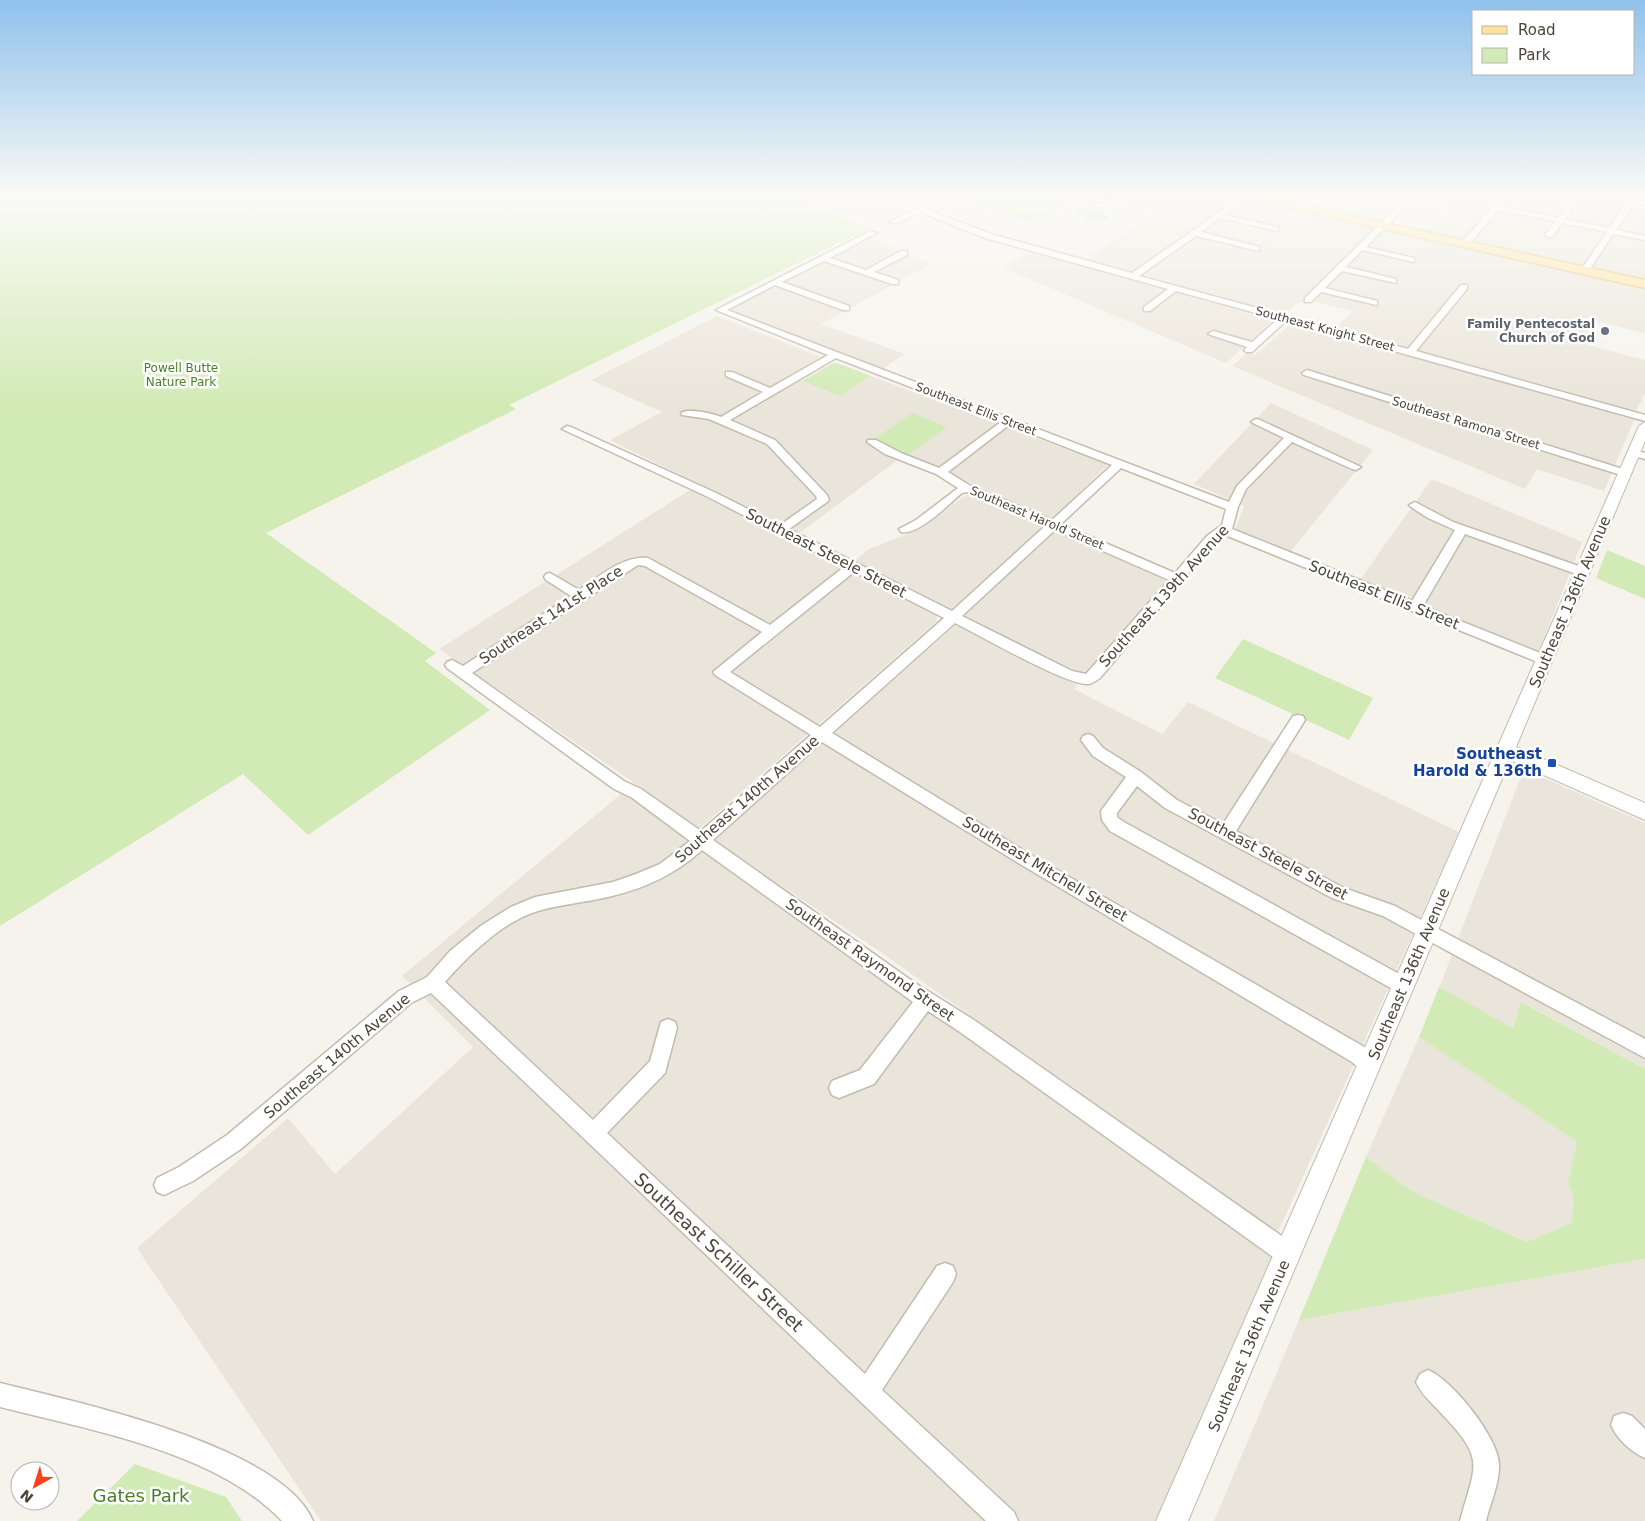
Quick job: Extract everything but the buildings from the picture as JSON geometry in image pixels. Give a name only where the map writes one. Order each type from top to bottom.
[{"type":"main road","points":[[1566,266],[1645,284]]},
{"type":"street","points":[[774,282],[806,266]]},
{"type":"street","points":[[847,266],[895,282]]},
{"type":"street","points":[[866,272],[878,266]]},
{"type":"street","name":"Southeast Knight Street","points":[[1093,266],[1645,418]]},
{"type":"street","points":[[1132,277],[1148,266]]},
{"type":"street","points":[[1585,270],[1588,266]]},
{"type":"street","points":[[1308,300],[1341,268],[1394,281]]},
{"type":"street","points":[[774,282],[846,308]]},
{"type":"street","name":"Southeast Ellis Street","points":[[774,282],[720,310],[1232,507]]},
{"type":"street","points":[[1410,352],[1464,287]]},
{"type":"street","points":[[1147,309],[1173,288]]},
{"type":"street","points":[[1320,289],[1374,303]]},
{"type":"street","points":[[1213,334],[1252,348],[1284,318]]},
{"type":"street","points":[[723,420],[834,355]]},
{"type":"street","name":"Southeast Ramona Street","points":[[1307,373],[1625,473]]},
{"type":"street","points":[[729,374],[771,392]]},
{"type":"street","points":[[686,413],[710,416],[723,420],[776,446],[821,494],[823,500],[780,530]]},
{"type":"street","points":[[941,472],[1008,421]]},
{"type":"street","points":[[1256,422],[1356,467]]},
{"type":"street","name":"Southeast 136th Avenue","points":[[1172,1521],[1625,473],[1639,454],[1645,426]]},
{"type":"street","name":"Southeast Steele Street","points":[[567,429],[710,494],[1069,675],[1084,679]]},
{"type":"street","name":"Southeast 139th Avenue","points":[[1084,679],[1094,675],[1178,580],[1211,539],[1230,524],[1232,507],[1241,488],[1290,437]]},
{"type":"street","name":"Southeast Harold Street","points":[[872,442],[894,456],[941,472],[960,482],[966,489],[1052,524],[1178,580]]},
{"type":"street","name":"Southeast 140th Avenue","points":[[164,1185],[186,1174],[234,1142],[405,997],[433,983],[456,957],[488,930],[517,912],[535,904],[612,889],[640,880],[666,869],[702,842],[1119,464]]},
{"type":"street","points":[[905,529],[920,522],[958,491],[966,489]]},
{"type":"street","points":[[1415,505],[1437,519],[1583,572]]},
{"type":"street","points":[[1415,608],[1462,528]]},
{"type":"street","name":"Southeast Ellis Street","points":[[1224,530],[1545,660]]},
{"type":"street","name":"Southeast 141st Place","points":[[458,669],[580,596],[628,564],[640,561],[648,562],[770,631]]},
{"type":"street","points":[[770,631],[852,567]]},
{"type":"street","points":[[550,577],[580,596]]},
{"type":"street","name":"Southeast Mitchell Street","points":[[770,631],[720,672],[1034,865],[1061,879],[1350,1050],[1370,1065]]},
{"type":"street","name":"Southeast Raymond Street","points":[[458,669],[549,736],[619,785],[636,793],[925,1000],[967,1026],[1288,1254]]},
{"type":"street","points":[[1226,833],[1298,720]]},
{"type":"street","name":"Southeast Steele Street","points":[[1088,740],[1105,756],[1136,776],[1171,804],[1338,893],[1389,911],[1645,1048]]},
{"type":"street","points":[[1505,750],[1645,812]]},
{"type":"street","points":[[1136,776],[1109,811],[1110,821],[1116,826],[1404,986]]},
{"type":"street","name":"Southeast Schiller Street","points":[[433,983],[1005,1521]]},
{"type":"street","points":[[839,1088],[867,1077],[925,1000]]},
{"type":"street","points":[[594,1134],[658,1066],[668,1028]]},
{"type":"street","points":[[867,1392],[945,1274]]},
{"type":"street","points":[[1428,1382],[1469,1426],[1481,1444],[1487,1464],[1473,1521]]},
{"type":"street","points":[[0,1395],[69,1412],[182,1445],[207,1455],[234,1467],[250,1477],[300,1521]]},
{"type":"street","points":[[1623,1425],[1645,1446]]},
{"type":"shaded area","points":[[814,266],[927,266],[821,324],[905,354],[882,369],[725,309]]},
{"type":"shaded area","points":[[1007,266],[1081,266],[1273,320],[1226,363],[1004,268]]},
{"type":"shaded area","points":[[1102,266],[1550,266],[1645,287],[1645,333],[1580,317],[1574,328],[1588,332],[1583,344],[1645,360],[1645,393],[1636,411],[1336,328],[1352,311],[1316,302],[1298,302],[1284,315]]},
{"type":"shaded area","points":[[1581,266],[1645,266],[1645,280]]},
{"type":"shaded area","points":[[717,316],[821,357],[789,376],[839,396],[871,376],[1108,465],[1052,519],[908,455],[947,427],[873,440],[906,454],[798,534],[610,440],[662,412],[591,380]]},
{"type":"shaded area","points":[[1291,324],[1452,367],[1634,420],[1604,491],[1537,469],[1525,489],[1232,366],[1247,353],[1255,355]]},
{"type":"shaded area","points":[[1271,403],[1373,450],[1291,551],[1235,530],[1244,506],[1194,484]]},
{"type":"shaded area","points":[[1432,479],[1582,542],[1538,653],[1360,580]]},
{"type":"shaded area","points":[[690,490],[936,613],[937,621],[700,828],[439,649]]},
{"type":"shaded area","points":[[969,493],[1168,581],[1074,689],[1162,734],[1188,702],[1459,832],[1278,1232],[869,944],[713,840],[966,616],[853,562],[869,549],[922,528]]},
{"type":"shaded area","points":[[1524,769],[1645,823],[1645,1069],[1522,1002],[1513,1028],[1439,988]]},
{"type":"shaded area","points":[[627,789],[1281,1258],[1168,1521],[321,1521],[137,1248],[288,1118],[335,1174],[473,1047],[402,976]]},
{"type":"shaded area","points":[[1419,1037],[1577,1142],[1568,1182],[1574,1199],[1571,1223],[1527,1242],[1413,1192],[1366,1157]]},
{"type":"shaded area","points":[[1645,1259],[1645,1521],[1214,1521],[1299,1320]]},
{"type":"green space","name":"Powell Butte Nature Park","points":[[0,266],[792,266],[509,405],[516,409],[266,533],[436,653],[425,661],[490,710],[308,835],[243,774],[0,926]]},
{"type":"green space","points":[[833,363],[871,376],[839,396],[802,381]]},
{"type":"green space","points":[[912,413],[947,427],[908,455],[873,440]]},
{"type":"green space","points":[[1607,550],[1645,566],[1645,599],[1596,578]]},
{"type":"green space","points":[[1243,639],[1373,698],[1349,740],[1215,678]]},
{"type":"green space","points":[[1439,987],[1513,1028],[1521,1002],[1645,1069],[1645,1259],[1299,1320],[1366,1157],[1413,1192],[1527,1242],[1571,1223],[1574,1199],[1568,1182],[1577,1142],[1419,1037]]},
{"type":"green space","name":"Gates Park","points":[[135,1464],[226,1497],[242,1521],[77,1521]]},
{"type":"place","name":"Family Pentecostal Church of God","points":[[1605,331]]},
{"type":"place","name":"Southeast Harold & 136th","points":[[1552,763]]}]
